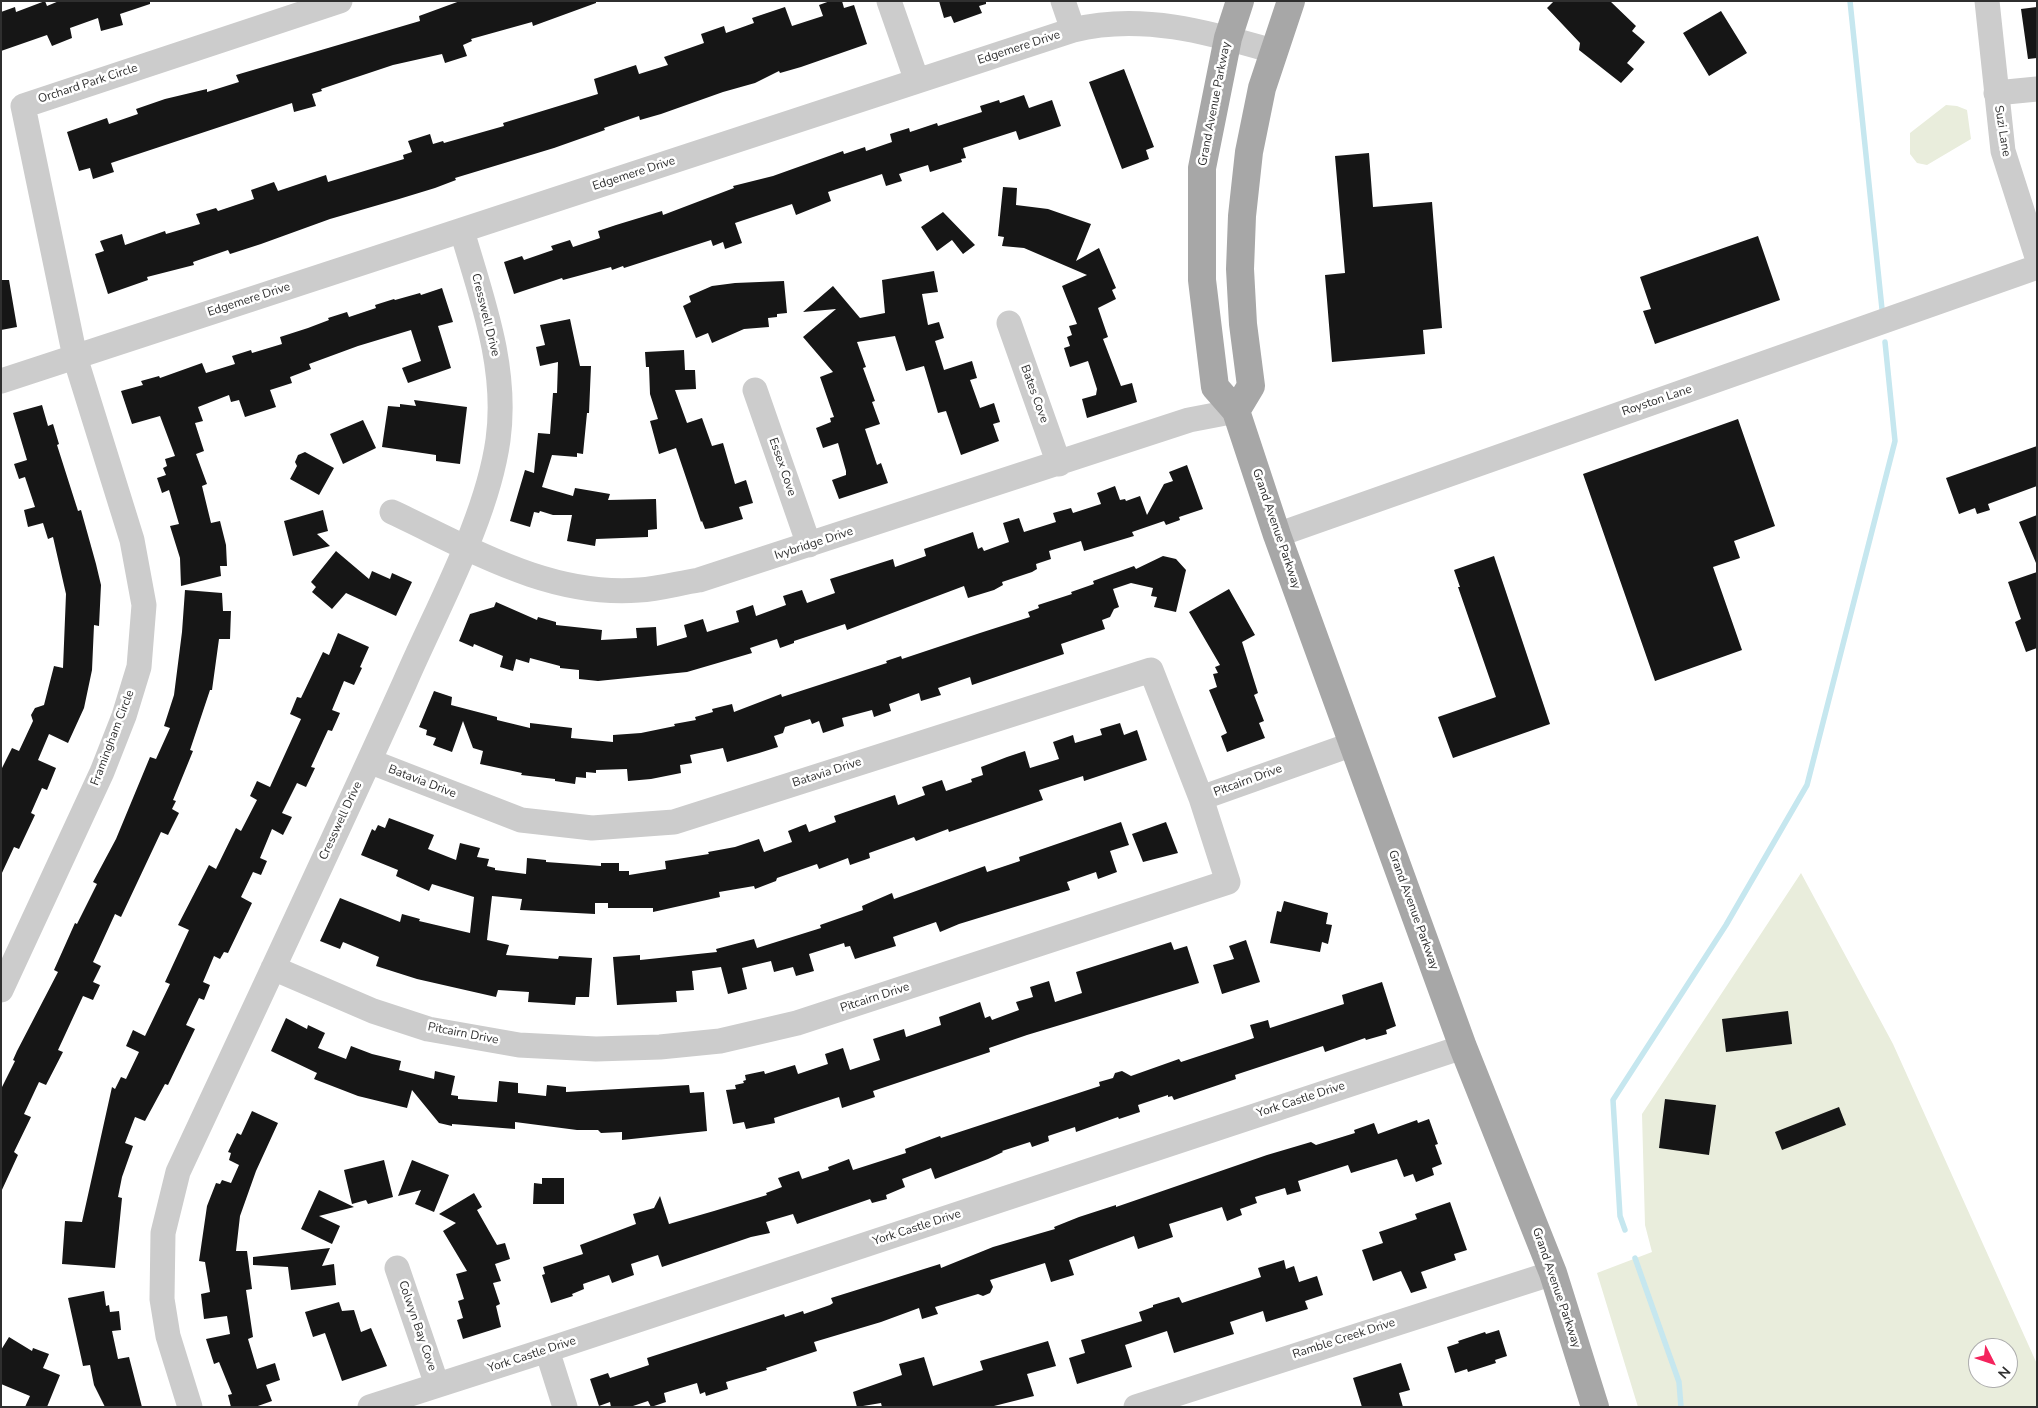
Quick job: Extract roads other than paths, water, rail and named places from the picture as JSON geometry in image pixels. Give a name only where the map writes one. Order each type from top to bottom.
[{"type":"main road","name":"Grand Avenue Parkway","points":[[1240,1],[1228,38],[1202,168],[1202,280],[1216,386],[1236,410],[1277,535],[1463,1047],[1553,1273],[1595,1407]]},
{"type":"main road","points":[[1236,410],[1251,386],[1243,324],[1240,269],[1249,152],[1262,88],[1291,1]]},
{"type":"street","name":"Orchard Park Circle","points":[[75,357],[23,106],[340,1]]},
{"type":"street","points":[[889,1],[917,81]]},
{"type":"street","points":[[1062,1],[1073,30]]},
{"type":"street","name":"Suzi Lane","points":[[1987,1],[2003,151],[2037,257]]},
{"type":"street","name":"Edgemere Drive","points":[[1,381],[1095,24],[1126,23],[1184,27],[1273,51]]},
{"type":"street","points":[[1996,93],[2037,89]]},
{"type":"street","name":"Cresswell Drive","points":[[190,1407],[168,1336],[162,1300],[163,1233],[178,1172],[369,761],[465,546],[489,485],[498,438],[500,390],[494,343],[462,231]]},
{"type":"street","name":"Royston Lane","points":[[1277,535],[2037,267]]},
{"type":"street","name":"Bates Cove","points":[[1009,323],[1059,464]]},
{"type":"street","name":"Framingham Circle","points":[[1,990],[102,772],[124,716],[139,667],[144,605],[132,540],[75,357]]},
{"type":"street","name":"Essex Cove","points":[[755,390],[809,545]]},
{"type":"street","name":"Ivybridge Drive","points":[[392,512],[516,570],[555,583],[596,589],[639,590],[699,580],[1189,420],[1236,410]]},
{"type":"street","name":"Batavia Drive","points":[[369,761],[521,820],[592,828],[674,822],[1151,670],[1201,798]]},
{"type":"street","name":"Pitcairn Drive","points":[[273,968],[373,1011],[428,1029],[519,1045],[596,1050],[660,1047],[720,1041],[798,1023],[1228,882],[1201,798],[1353,744]]},
{"type":"street","name":"York Castle Drive","points":[[370,1407],[1463,1047]]},
{"type":"street","name":"Colwyn Bay Cove","points":[[396,1268],[437,1385]]},
{"type":"street","name":"Ramble Creek Drive","points":[[1136,1407],[1553,1273]]},
{"type":"street","points":[[547,1350],[565,1407]]},
{"type":"waterway","points":[[1850,1],[1882,309]]},
{"type":"waterway","points":[[1625,1230],[1620,1216],[1613,1100],[1726,925],[1807,785],[1895,441],[1885,342]]},
{"type":"waterway","points":[[1635,1258],[1679,1382],[1681,1407]]}]
